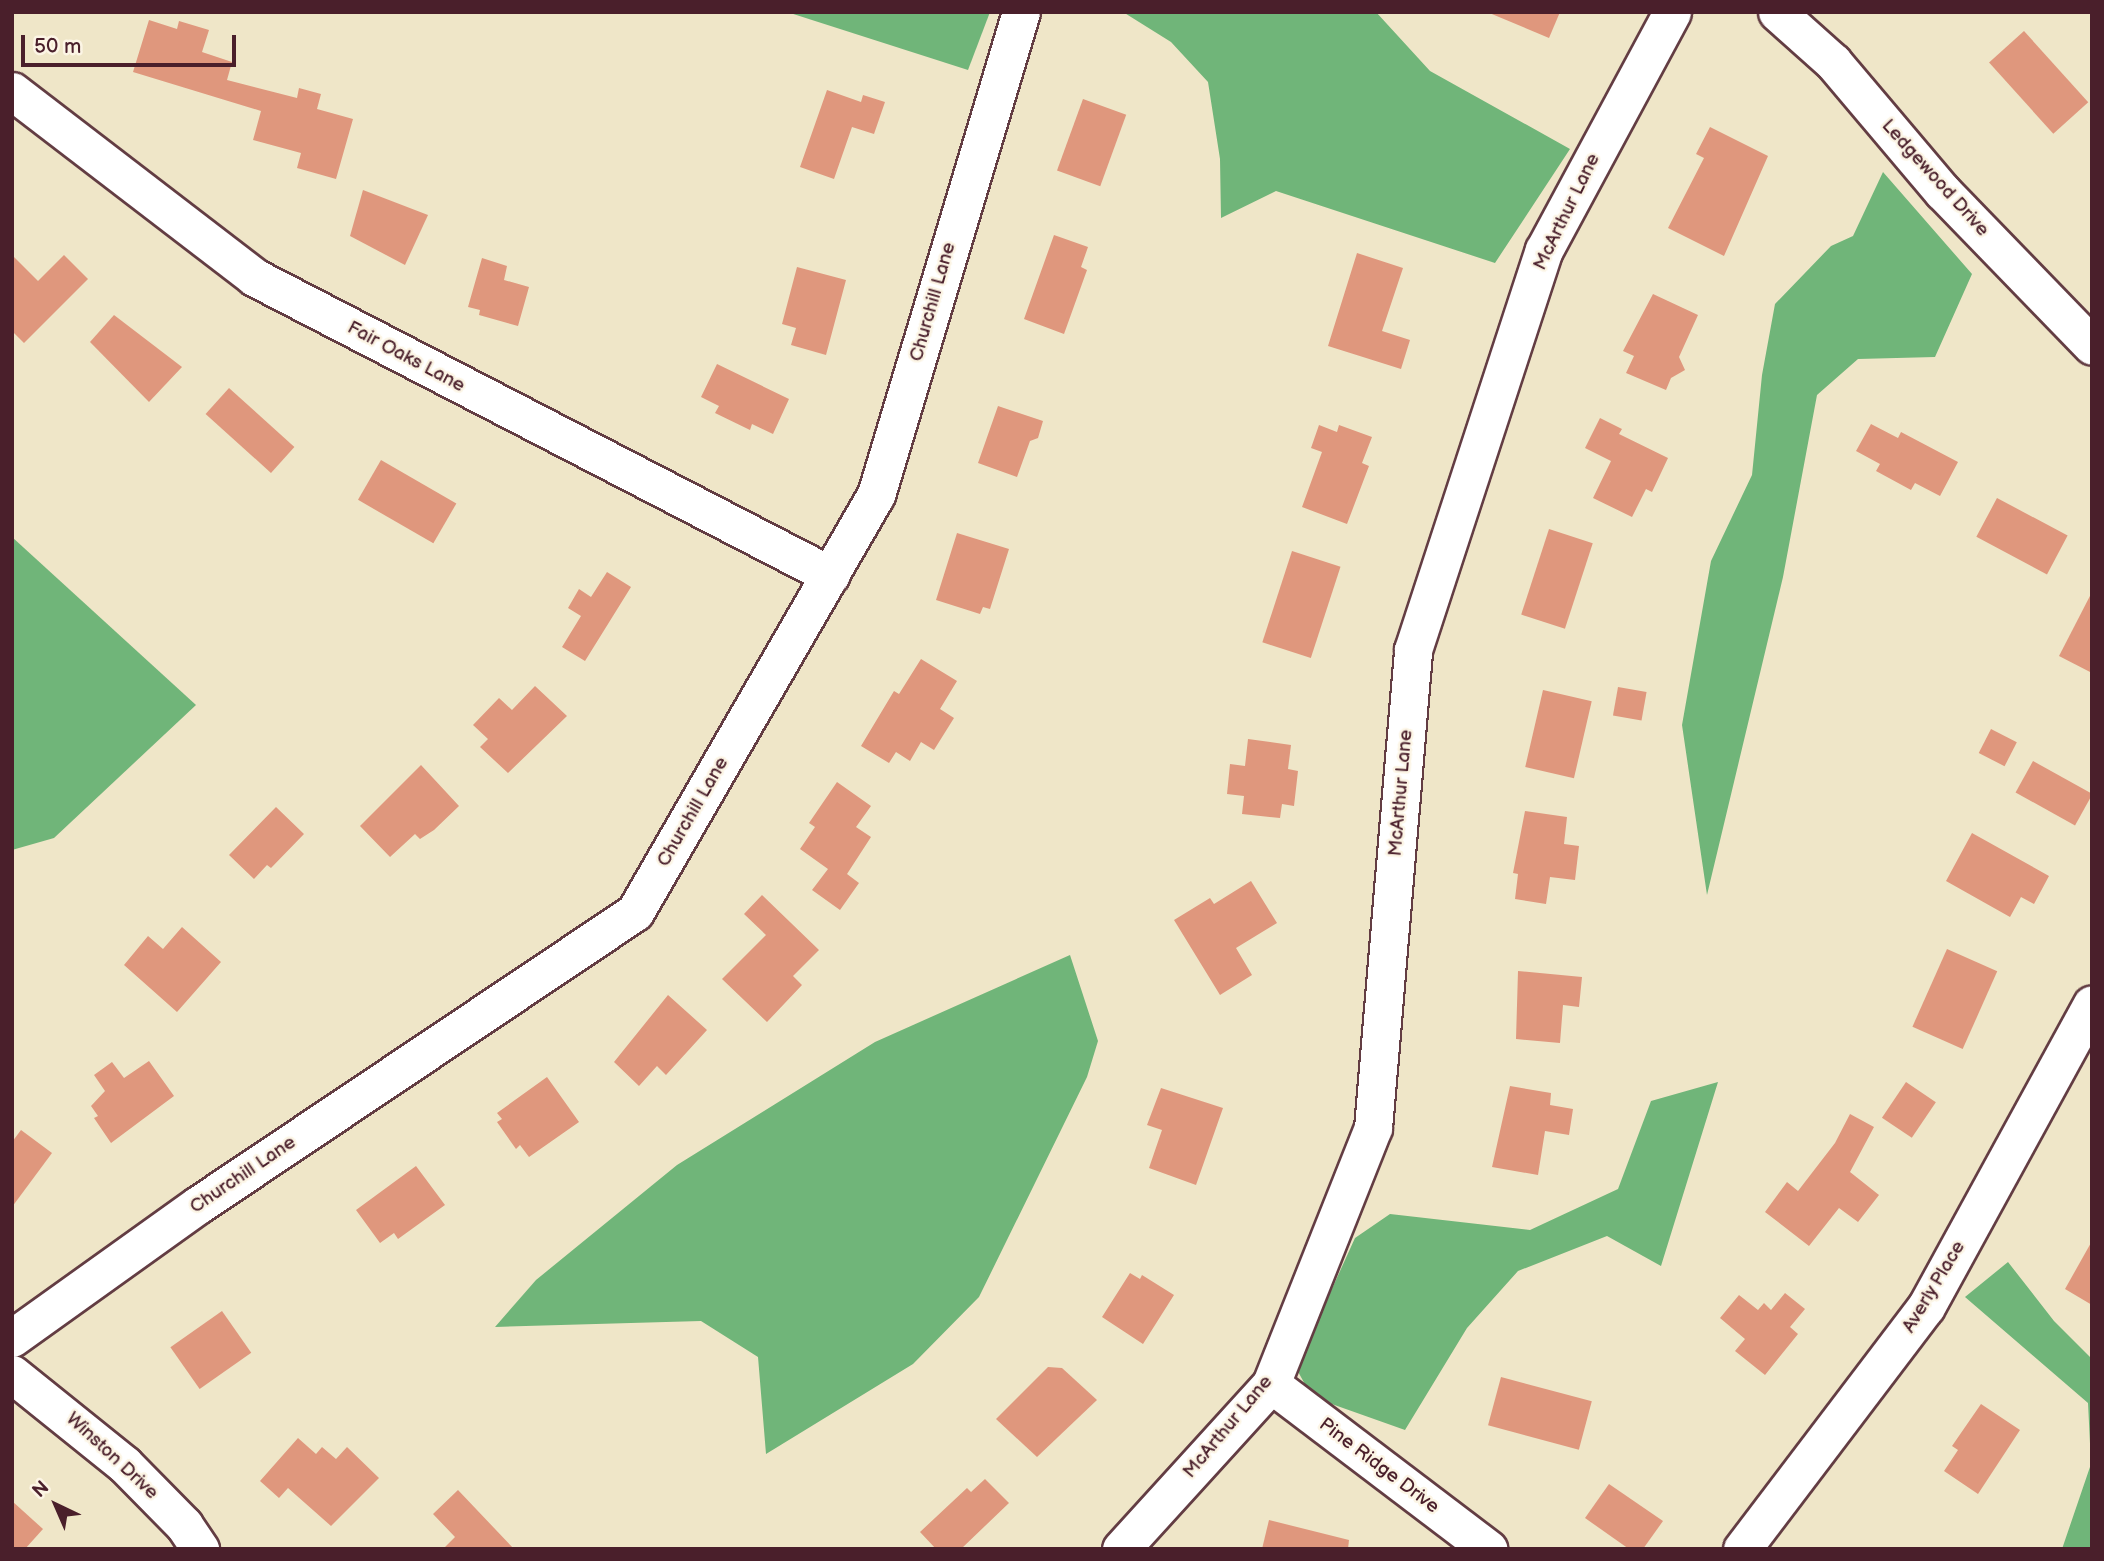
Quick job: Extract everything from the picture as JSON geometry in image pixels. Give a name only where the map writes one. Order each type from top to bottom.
[{"type":"street","name":"Churchill Lane","points":[[12,1338],[198,1205],[635,912],[876,495],[1021,12]]},
{"type":"street","name":"McArthur Lane","points":[[1121,1549],[1271,1384],[1373,1128],[1413,650],[1544,250],[1672,12]]},
{"type":"street","name":"Ledgewood Drive","points":[[1777,12],[1833,62],[1943,192],[2092,346]]},
{"type":"street","name":"Fair Oaks Lane","points":[[12,91],[254,277],[830,575]]},
{"type":"street","name":"Averly Place","points":[[1742,1549],[1926,1307],[2092,1004]]},
{"type":"street","name":"Winston Drive","points":[[12,1374],[124,1464],[184,1525],[200,1549]]},
{"type":"street","name":"Pine Ridge Drive","points":[[1271,1384],[1488,1549]]},
{"type":"green space","points":[[787,12],[990,12],[968,70]]},
{"type":"green space","points":[[1123,12],[1376,12],[1430,71],[1570,149],[1495,263],[1276,191],[1221,218],[1220,159],[1208,82],[1171,42]]},
{"type":"green space","points":[[1883,172],[1972,274],[1935,357],[1858,359],[1817,395],[1783,577],[1707,895],[1682,725],[1711,561],[1752,475],[1762,375],[1775,304],[1831,246],[1853,236]]},
{"type":"green space","points":[[12,537],[196,705],[54,838],[12,850]]},
{"type":"green space","points":[[1070,955],[1098,1041],[1087,1077],[979,1297],[913,1364],[766,1454],[758,1357],[701,1321],[495,1327],[536,1280],[677,1165],[875,1042]]},
{"type":"green space","points":[[1718,1082],[1661,1266],[1607,1236],[1518,1271],[1467,1328],[1405,1430],[1312,1397],[1296,1368],[1355,1238],[1390,1214],[1530,1230],[1618,1189],[1651,1101]]},
{"type":"green space","points":[[2008,1262],[2054,1321],[2092,1359],[2092,1549],[2062,1549],[2091,1464],[2088,1403],[1965,1297]]},
{"type":"building","points":[[1487,12],[1560,12],[1549,38]]},
{"type":"building","points":[[149,20],[177,29],[179,21],[209,30],[202,52],[232,62],[227,80],[297,98],[299,88],[321,94],[317,109],[353,119],[336,179],[297,168],[301,153],[253,140],[261,111],[133,72]]},
{"type":"building","points":[[2024,31],[2088,102],[2053,134],[1989,62]]},
{"type":"building","points":[[827,90],[861,102],[863,95],[885,102],[874,134],[852,127],[834,179],[800,167]]},
{"type":"building","points":[[1083,99],[1126,115],[1100,186],[1057,170]]},
{"type":"building","points":[[1710,127],[1768,156],[1724,256],[1668,228],[1704,158],[1696,154]]},
{"type":"building","points":[[363,190],[428,215],[405,265],[350,236]]},
{"type":"building","points":[[1054,235],[1088,247],[1081,267],[1087,270],[1064,334],[1024,319]]},
{"type":"building","points":[[1357,253],[1403,268],[1382,331],[1410,340],[1401,369],[1328,346]]},
{"type":"building","points":[[12,255],[38,281],[64,255],[88,279],[24,343],[12,331]]},
{"type":"building","points":[[482,258],[507,266],[504,280],[529,287],[518,326],[479,315],[480,310],[468,307]]},
{"type":"building","points":[[797,267],[846,280],[826,355],[791,345],[796,328],[782,324]]},
{"type":"building","points":[[1653,294],[1698,315],[1679,357],[1685,370],[1671,378],[1666,390],[1626,373],[1634,356],[1623,351]]},
{"type":"building","points":[[114,315],[182,367],[149,402],[90,342]]},
{"type":"building","points":[[717,364],[789,399],[773,434],[752,424],[750,430],[715,413],[719,406],[701,397]]},
{"type":"building","points":[[229,388],[294,447],[271,473],[206,414]]},
{"type":"building","points":[[998,406],[1043,421],[1038,438],[1030,441],[1017,477],[978,463]]},
{"type":"building","points":[[1600,418],[1622,429],[1619,434],[1668,458],[1652,492],[1646,489],[1632,517],[1593,498],[1611,461],[1585,448]]},
{"type":"building","points":[[1871,424],[1898,438],[1901,432],[1958,462],[1940,496],[1915,483],[1911,490],[1876,471],[1880,464],[1856,451]]},
{"type":"building","points":[[1319,425],[1337,432],[1339,425],[1372,437],[1362,463],[1369,466],[1347,524],[1302,507],[1322,452],[1311,448]]},
{"type":"building","points":[[381,460],[456,504],[433,543],[358,500]]},
{"type":"building","points":[[1997,498],[2068,536],[2047,574],[1976,537]]},
{"type":"building","points":[[1549,529],[1593,543],[1565,629],[1521,615]]},
{"type":"building","points":[[957,533],[1009,549],[990,609],[983,607],[980,614],[936,600]]},
{"type":"building","points":[[1292,551],[1341,567],[1311,658],[1262,642]]},
{"type":"building","points":[[607,572],[631,587],[585,661],[562,647],[581,616],[568,608],[579,589],[591,597]]},
{"type":"building","points":[[2092,592],[2092,673],[2059,656]]},
{"type":"building","points":[[921,659],[957,681],[940,709],[954,718],[934,750],[921,742],[910,761],[896,752],[889,763],[861,746],[894,691],[899,694]]},
{"type":"building","points":[[535,686],[567,716],[508,773],[480,747],[488,739],[473,725],[499,698],[512,710]]},
{"type":"building","points":[[1618,687],[1647,692],[1642,721],[1613,716]]},
{"type":"building","points":[[1543,690],[1592,701],[1574,778],[1525,767]]},
{"type":"building","points":[[1991,729],[2017,742],[2005,766],[1979,753]]},
{"type":"building","points":[[1248,739],[1291,745],[1288,769],[1298,771],[1294,806],[1282,804],[1280,818],[1242,814],[1244,796],[1227,794],[1230,764],[1245,766]]},
{"type":"building","points":[[2033,761],[2092,794],[2075,825],[2016,792]]},
{"type":"building","points":[[421,765],[459,806],[434,830],[420,839],[415,834],[390,857],[360,826]]},
{"type":"building","points":[[837,782],[871,806],[856,827],[871,837],[847,874],[859,883],[840,910],[812,890],[828,869],[800,849],[815,827],[809,823]]},
{"type":"building","points":[[276,807],[304,834],[271,868],[267,865],[254,879],[229,855]]},
{"type":"building","points":[[1525,811],[1567,817],[1564,844],[1579,846],[1575,880],[1550,877],[1546,904],[1515,899],[1518,874],[1513,873]]},
{"type":"building","points":[[1972,833],[2049,876],[2034,904],[2021,897],[2010,917],[1946,881]]},
{"type":"building","points":[[1251,881],[1277,923],[1236,948],[1252,975],[1220,995],[1174,920],[1210,898],[1214,904]]},
{"type":"building","points":[[762,895],[819,950],[793,976],[802,985],[767,1022],[722,979],[766,935],[744,914]]},
{"type":"building","points":[[182,927],[221,962],[177,1012],[124,965],[148,936],[163,949]]},
{"type":"building","points":[[1947,949],[1997,971],[1963,1049],[1912,1027]]},
{"type":"building","points":[[1518,971],[1582,977],[1579,1007],[1563,1005],[1560,1043],[1516,1039]]},
{"type":"building","points":[[668,995],[707,1030],[666,1075],[657,1066],[639,1086],[614,1062]]},
{"type":"building","points":[[149,1061],[174,1096],[111,1143],[94,1118],[98,1116],[91,1106],[105,1091],[94,1075],[112,1062],[124,1078]]},
{"type":"building","points":[[547,1077],[579,1122],[529,1157],[520,1145],[516,1149],[497,1122],[502,1119],[497,1113]]},
{"type":"building","points":[[1906,1082],[1936,1102],[1912,1138],[1882,1118]]},
{"type":"building","points":[[1510,1086],[1551,1093],[1550,1105],[1573,1109],[1569,1135],[1545,1131],[1538,1175],[1492,1167]]},
{"type":"building","points":[[1161,1088],[1223,1108],[1196,1185],[1149,1168],[1162,1130],[1147,1125]]},
{"type":"building","points":[[1850,1114],[1874,1127],[1850,1172],[1879,1195],[1858,1222],[1839,1208],[1809,1246],[1765,1212],[1787,1182],[1798,1191],[1835,1143]]},
{"type":"building","points":[[21,1130],[52,1153],[12,1207],[12,1142]]},
{"type":"building","points":[[416,1166],[445,1205],[398,1239],[394,1233],[380,1243],[356,1210]]},
{"type":"building","points":[[2092,1241],[2092,1305],[2065,1289]]},
{"type":"building","points":[[1130,1273],[1140,1279],[1142,1275],[1174,1295],[1143,1344],[1102,1317]]},
{"type":"building","points":[[1785,1293],[1805,1309],[1790,1327],[1798,1334],[1765,1375],[1735,1351],[1745,1339],[1720,1318],[1739,1295],[1758,1310],[1764,1303],[1771,1310]]},
{"type":"building","points":[[222,1311],[251,1353],[200,1389],[170,1347]]},
{"type":"building","points":[[1048,1367],[1062,1368],[1097,1400],[1037,1457],[996,1419]]},
{"type":"building","points":[[1501,1377],[1592,1401],[1579,1450],[1488,1425]]},
{"type":"building","points":[[1981,1404],[2020,1430],[1978,1494],[1944,1471],[1958,1450],[1952,1446]]},
{"type":"building","points":[[298,1438],[316,1454],[322,1447],[336,1459],[347,1447],[379,1478],[331,1526],[288,1488],[279,1498],[260,1481]]},
{"type":"building","points":[[985,1479],[1009,1503],[961,1549],[936,1549],[920,1532],[967,1488],[971,1492]]},
{"type":"building","points":[[1609,1484],[1663,1521],[1643,1549],[1629,1549],[1585,1518]]},
{"type":"building","points":[[458,1490],[514,1549],[443,1549],[455,1537],[433,1514]]},
{"type":"building","points":[[12,1501],[43,1529],[25,1549],[12,1549]]},
{"type":"building","points":[[1269,1520],[1349,1540],[1348,1549],[1262,1549]]}]
